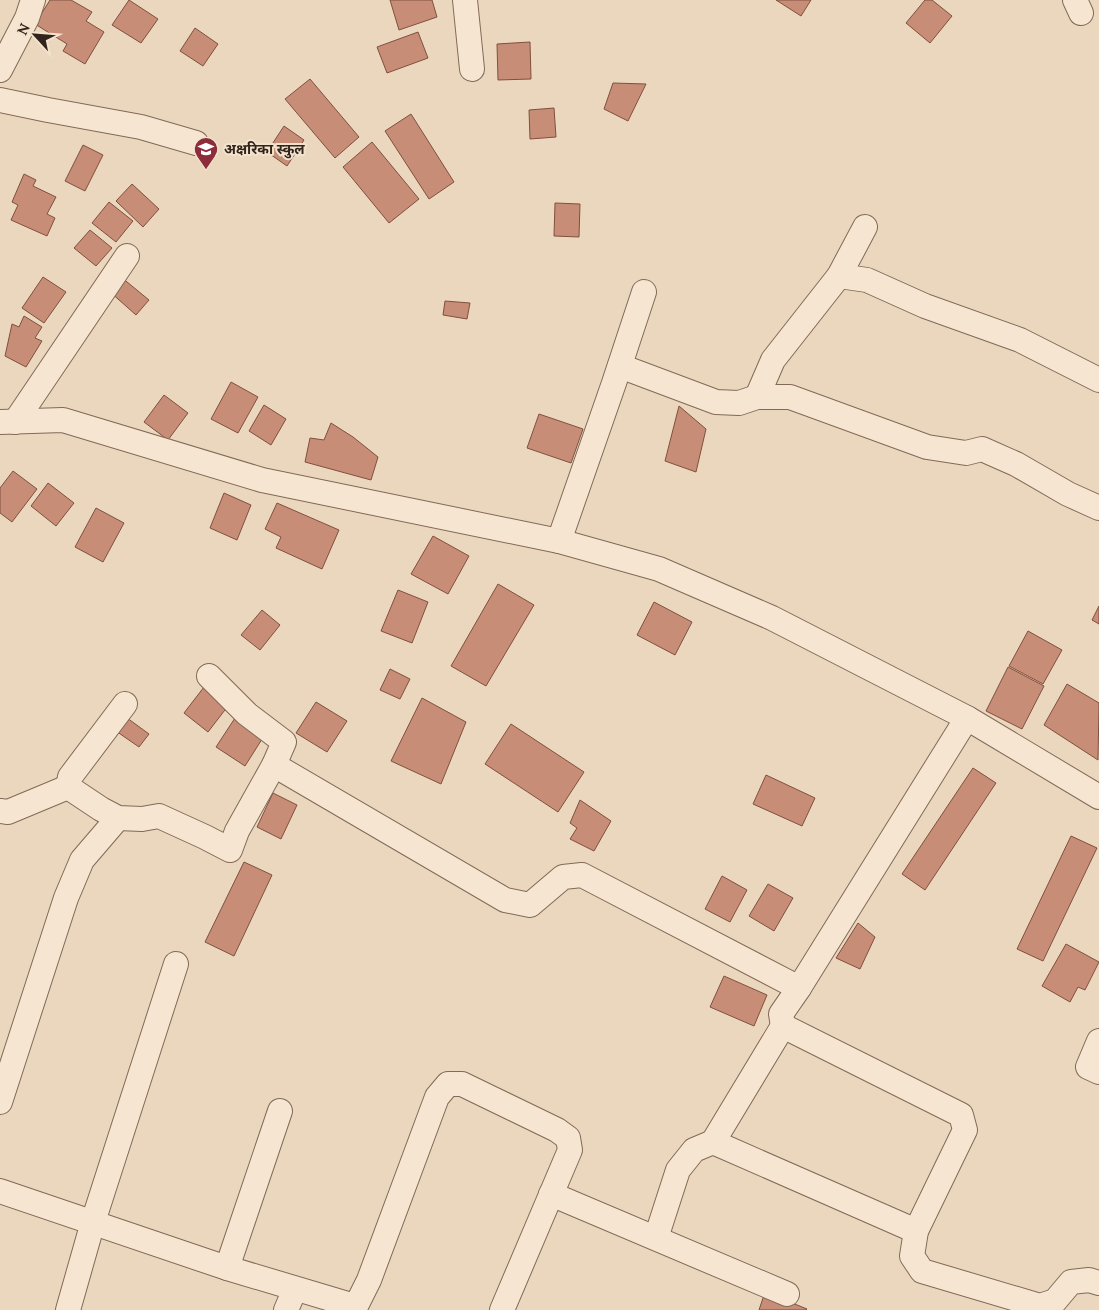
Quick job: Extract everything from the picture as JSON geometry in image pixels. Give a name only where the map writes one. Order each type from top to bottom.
[{"type":"street","points":[[0,70],[27,18],[33,0]]},
{"type":"street","points":[[465,0],[472,69]]},
{"type":"street","points":[[0,100],[141,127],[196,142]]},
{"type":"street","points":[[757,397],[773,360],[839,276],[865,227]]},
{"type":"street","points":[[7,422],[127,256]]},
{"type":"street","points":[[839,276],[867,280],[925,306],[1020,340],[1099,380]]},
{"type":"street","points":[[559,541],[644,292]]},
{"type":"street","points":[[620,366],[716,402],[738,403],[757,397],[790,397],[927,447],[966,453],[982,450],[1016,464],[1068,494],[1099,508]]},
{"type":"street","points":[[7,422],[63,420],[262,480],[559,541],[659,569],[772,618],[967,718],[1099,797]]},
{"type":"street","points":[[68,787],[118,818],[142,819],[159,816],[230,850],[237,832],[274,765],[284,742],[247,714],[209,676]]},
{"type":"street","points":[[68,787],[70,777],[125,704]]},
{"type":"street","points":[[656,1238],[678,1170],[694,1150],[712,1142],[783,1026],[782,1014],[967,718]]},
{"type":"street","points":[[274,765],[505,900],[530,905],[563,877],[582,875],[799,988]]},
{"type":"street","points":[[0,811],[8,812],[68,787]]},
{"type":"street","points":[[0,1102],[66,898],[82,860],[118,818]]},
{"type":"street","points":[[68,1310],[92,1222],[176,964]]},
{"type":"street","points":[[783,1026],[962,1115],[965,1130],[916,1231],[912,1256],[922,1271],[1040,1306],[1055,1301],[1071,1282],[1089,1280],[1099,1283]]},
{"type":"street","points":[[1099,1041],[1088,1067],[1099,1072]]},
{"type":"street","points":[[0,1191],[227,1268],[290,1300],[357,1304],[369,1280],[437,1097],[448,1084],[462,1084],[557,1130],[568,1138],[570,1150],[502,1310]]},
{"type":"street","points":[[227,1268],[280,1111]]},
{"type":"street","points":[[712,1142],[916,1231]]},
{"type":"street","points":[[551,1194],[787,1294]]},
{"type":"building","points":[[50,0],[71,0],[92,12],[86,21],[104,32],[85,64],[63,51],[67,44],[35,24]]},
{"type":"building","points":[[129,0],[158,19],[141,43],[112,25]]},
{"type":"building","points":[[390,0],[432,0],[437,17],[399,30]]},
{"type":"building","points":[[776,0],[811,0],[801,16]]},
{"type":"building","points":[[925,0],[932,0],[952,16],[930,43],[906,23]]},
{"type":"building","points":[[195,28],[218,44],[203,66],[180,51]]},
{"type":"building","points":[[418,32],[428,58],[387,73],[377,47]]},
{"type":"building","points":[[530,42],[531,79],[498,80],[497,44]]},
{"type":"building","points":[[310,79],[359,137],[335,158],[285,99]]},
{"type":"building","points":[[613,83],[646,84],[628,121],[604,109]]},
{"type":"building","points":[[554,108],[556,137],[530,139],[529,110]]},
{"type":"building","points":[[411,114],[454,182],[429,199],[385,131]]},
{"type":"building","points":[[284,126],[304,140],[287,166],[267,152]]},
{"type":"building","points":[[372,142],[419,199],[389,223],[343,167]]},
{"type":"building","points":[[83,145],[103,155],[85,191],[65,181]]},
{"type":"building","points":[[24,174],[36,180],[33,186],[56,197],[47,214],[55,218],[47,236],[11,220],[18,205],[12,202]]},
{"type":"building","points":[[132,184],[159,209],[143,227],[116,201]]},
{"type":"building","points":[[109,202],[133,221],[116,242],[92,223]]},
{"type":"building","points":[[555,203],[580,204],[579,237],[554,236]]},
{"type":"building","points":[[90,230],[112,248],[96,266],[74,248]]},
{"type":"building","points":[[43,277],[66,292],[44,323],[22,308]]},
{"type":"building","points":[[121,277],[149,300],[136,315],[109,291]]},
{"type":"building","points":[[445,301],[470,303],[467,319],[443,315]]},
{"type":"building","points":[[24,316],[42,327],[35,338],[42,341],[26,367],[5,356],[12,324],[19,327]]},
{"type":"building","points":[[231,382],[258,397],[238,433],[211,419]]},
{"type":"building","points":[[164,395],[188,413],[168,440],[144,422]]},
{"type":"building","points":[[264,405],[286,419],[271,445],[249,431]]},
{"type":"building","points":[[679,406],[706,429],[696,472],[665,461]]},
{"type":"building","points":[[539,414],[583,429],[571,463],[527,448]]},
{"type":"building","points":[[331,423],[353,437],[378,457],[371,480],[305,462],[310,438],[324,440]]},
{"type":"building","points":[[13,471],[37,489],[12,522],[0,513],[0,488]]},
{"type":"building","points":[[48,483],[74,503],[56,526],[31,506]]},
{"type":"building","points":[[224,493],[251,505],[237,540],[210,528]]},
{"type":"building","points":[[277,503],[339,530],[322,569],[276,548],[281,537],[265,529]]},
{"type":"building","points":[[96,508],[124,523],[103,562],[75,547]]},
{"type":"building","points":[[433,536],[469,556],[448,594],[411,574]]},
{"type":"building","points":[[498,584],[534,605],[486,686],[451,666]]},
{"type":"building","points":[[398,590],[428,602],[412,643],[381,631]]},
{"type":"building","points":[[654,602],[692,622],[675,655],[637,635]]},
{"type":"building","points":[[1099,606],[1099,624],[1092,620]]},
{"type":"building","points":[[262,610],[280,625],[260,650],[241,635]]},
{"type":"building","points":[[1028,631],[1062,650],[1043,684],[1009,666]]},
{"type":"building","points":[[1008,667],[1044,686],[1022,729],[986,711]]},
{"type":"building","points":[[390,669],[410,679],[400,699],[380,690]]},
{"type":"building","points":[[1067,684],[1099,703],[1098,760],[1044,725]]},
{"type":"building","points":[[204,687],[228,706],[208,732],[184,713]]},
{"type":"building","points":[[422,698],[466,722],[441,784],[391,761]]},
{"type":"building","points":[[316,702],[347,721],[327,752],[296,733]]},
{"type":"building","points":[[123,715],[149,734],[139,747],[113,729]]},
{"type":"building","points":[[235,718],[264,736],[245,766],[216,747]]},
{"type":"building","points":[[511,724],[584,772],[558,812],[485,764]]},
{"type":"building","points":[[973,768],[996,783],[925,890],[902,874]]},
{"type":"building","points":[[766,775],[815,798],[802,826],[753,804]]},
{"type":"building","points":[[273,793],[297,805],[281,839],[257,827]]},
{"type":"building","points":[[580,800],[611,821],[594,851],[570,839],[577,828],[570,823]]},
{"type":"building","points":[[1071,836],[1097,848],[1043,961],[1017,949]]},
{"type":"building","points":[[244,862],[272,875],[234,956],[205,942]]},
{"type":"building","points":[[722,876],[747,890],[730,922],[705,909]]},
{"type":"building","points":[[768,884],[793,898],[774,931],[749,916]]},
{"type":"building","points":[[858,923],[875,937],[860,969],[836,958]]},
{"type":"building","points":[[1066,944],[1099,962],[1085,990],[1078,987],[1070,1002],[1042,986]]},
{"type":"building","points":[[724,976],[767,995],[754,1026],[710,1007]]},
{"type":"building","points":[[765,1292],[807,1309],[759,1310]]},
{"type":"place","name":"अक्षरिका स्कुल","points":[[206,170]]}]
